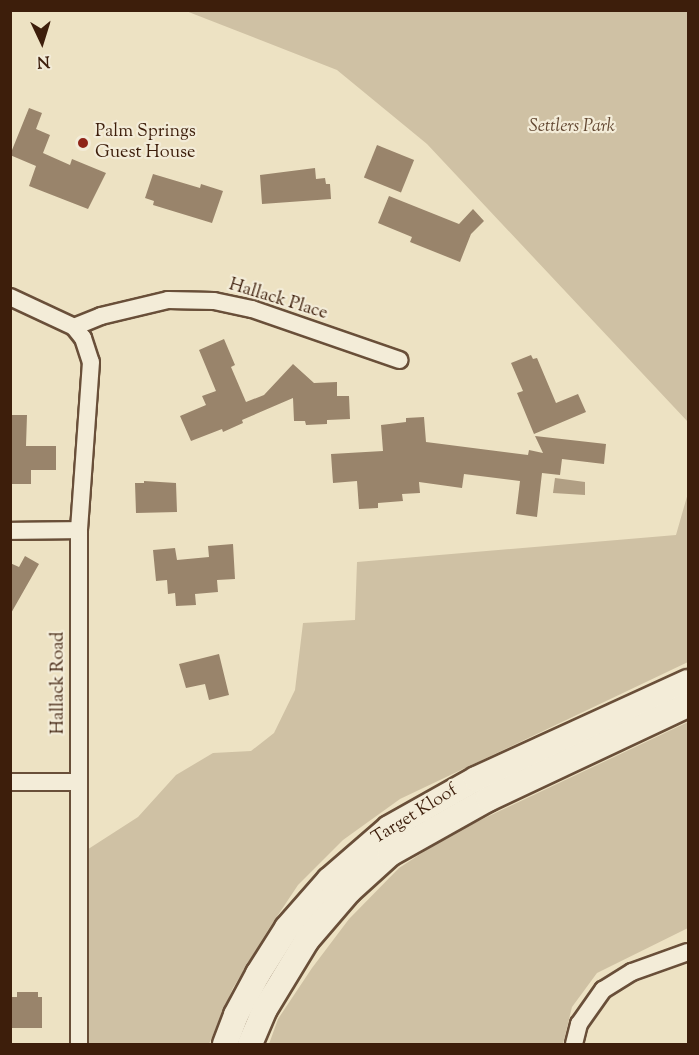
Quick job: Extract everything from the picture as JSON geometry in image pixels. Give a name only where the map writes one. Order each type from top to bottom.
[{"type":"main road","name":"Target Kloof","points":[[225,1044],[236,1015],[287,928],[328,880],[389,828],[476,779],[688,682]]},
{"type":"main road","name":"Target Kloof","points":[[250,1044],[265,1009],[308,940],[349,891],[383,860],[406,843],[488,799],[688,705]]},
{"type":"street","points":[[10,297],[74,327]]},
{"type":"street","name":"Hallack Place","points":[[74,327],[101,316],[168,300],[214,301],[252,309],[399,360]]},
{"type":"street","name":"Hallack Road","points":[[74,327],[83,338],[91,362],[79,530],[79,1044]]},
{"type":"street","points":[[10,531],[79,530]]},
{"type":"street","points":[[10,782],[78,782]]},
{"type":"street","points":[[574,1044],[579,1024],[603,990],[632,972],[688,952]]},
{"type":"green space","name":"Settlers Park","points":[[186,11],[688,11],[688,422],[427,144],[337,70]]},
{"type":"green space","points":[[688,493],[688,662],[400,799],[343,840],[298,885],[268,930],[233,988],[209,1044],[79,1044],[79,855],[138,817],[176,775],[213,753],[251,751],[274,733],[295,690],[303,623],[355,620],[357,562],[676,535]]},
{"type":"green space","points":[[688,722],[688,928],[597,973],[572,1007],[563,1044],[269,1044],[278,1019],[312,968],[349,919],[399,868],[451,834]]},
{"type":"shaded area","points":[[555,478],[585,482],[585,495],[553,493]]},
{"type":"building","points":[[29,108],[42,113],[36,129],[50,135],[43,153],[70,165],[72,159],[106,173],[88,209],[29,186],[36,166],[10,155]]},
{"type":"building","points":[[377,145],[414,160],[401,192],[364,177]]},
{"type":"building","points":[[315,168],[316,179],[325,178],[326,184],[330,184],[331,199],[262,204],[260,175]]},
{"type":"building","points":[[153,174],[200,188],[201,184],[223,191],[212,223],[153,205],[154,201],[145,198]]},
{"type":"building","points":[[389,196],[459,224],[473,209],[484,221],[471,234],[460,262],[410,242],[412,237],[378,223]]},
{"type":"building","points":[[224,339],[235,365],[231,367],[246,402],[264,395],[293,364],[314,383],[337,382],[337,396],[349,396],[350,419],[327,420],[327,424],[306,425],[305,421],[294,421],[293,398],[242,420],[243,423],[223,432],[222,429],[191,441],[180,416],[206,405],[202,396],[216,391],[199,350]]},
{"type":"building","points":[[531,355],[533,359],[537,358],[556,403],[578,394],[586,412],[534,434],[517,393],[523,391],[511,363]]},
{"type":"building","points":[[10,415],[27,415],[26,446],[56,446],[56,470],[31,470],[31,484],[10,484]]},
{"type":"building","points":[[424,417],[426,442],[528,455],[529,450],[543,453],[535,436],[606,444],[604,464],[562,459],[560,475],[542,473],[537,517],[516,514],[520,481],[464,474],[462,488],[419,482],[420,493],[402,494],[403,501],[378,503],[378,508],[359,509],[357,481],[333,483],[331,454],[383,451],[381,425],[406,422],[406,418]]},
{"type":"building","points":[[144,481],[176,483],[177,512],[136,513],[135,483],[144,483]]},
{"type":"building","points":[[233,544],[235,579],[217,580],[218,592],[195,594],[196,605],[176,606],[175,593],[168,594],[167,580],[156,581],[153,550],[175,548],[177,560],[209,557],[208,546]]},
{"type":"building","points":[[25,556],[39,564],[10,615],[10,563],[19,567]]},
{"type":"building","points":[[219,654],[229,695],[209,700],[205,684],[186,688],[179,664]]},
{"type":"building","points":[[17,992],[38,992],[38,997],[42,997],[42,1028],[10,1028],[10,997],[17,997]]},
{"type":"place","name":"Palm Springs Guest House","points":[[83,143]]}]
